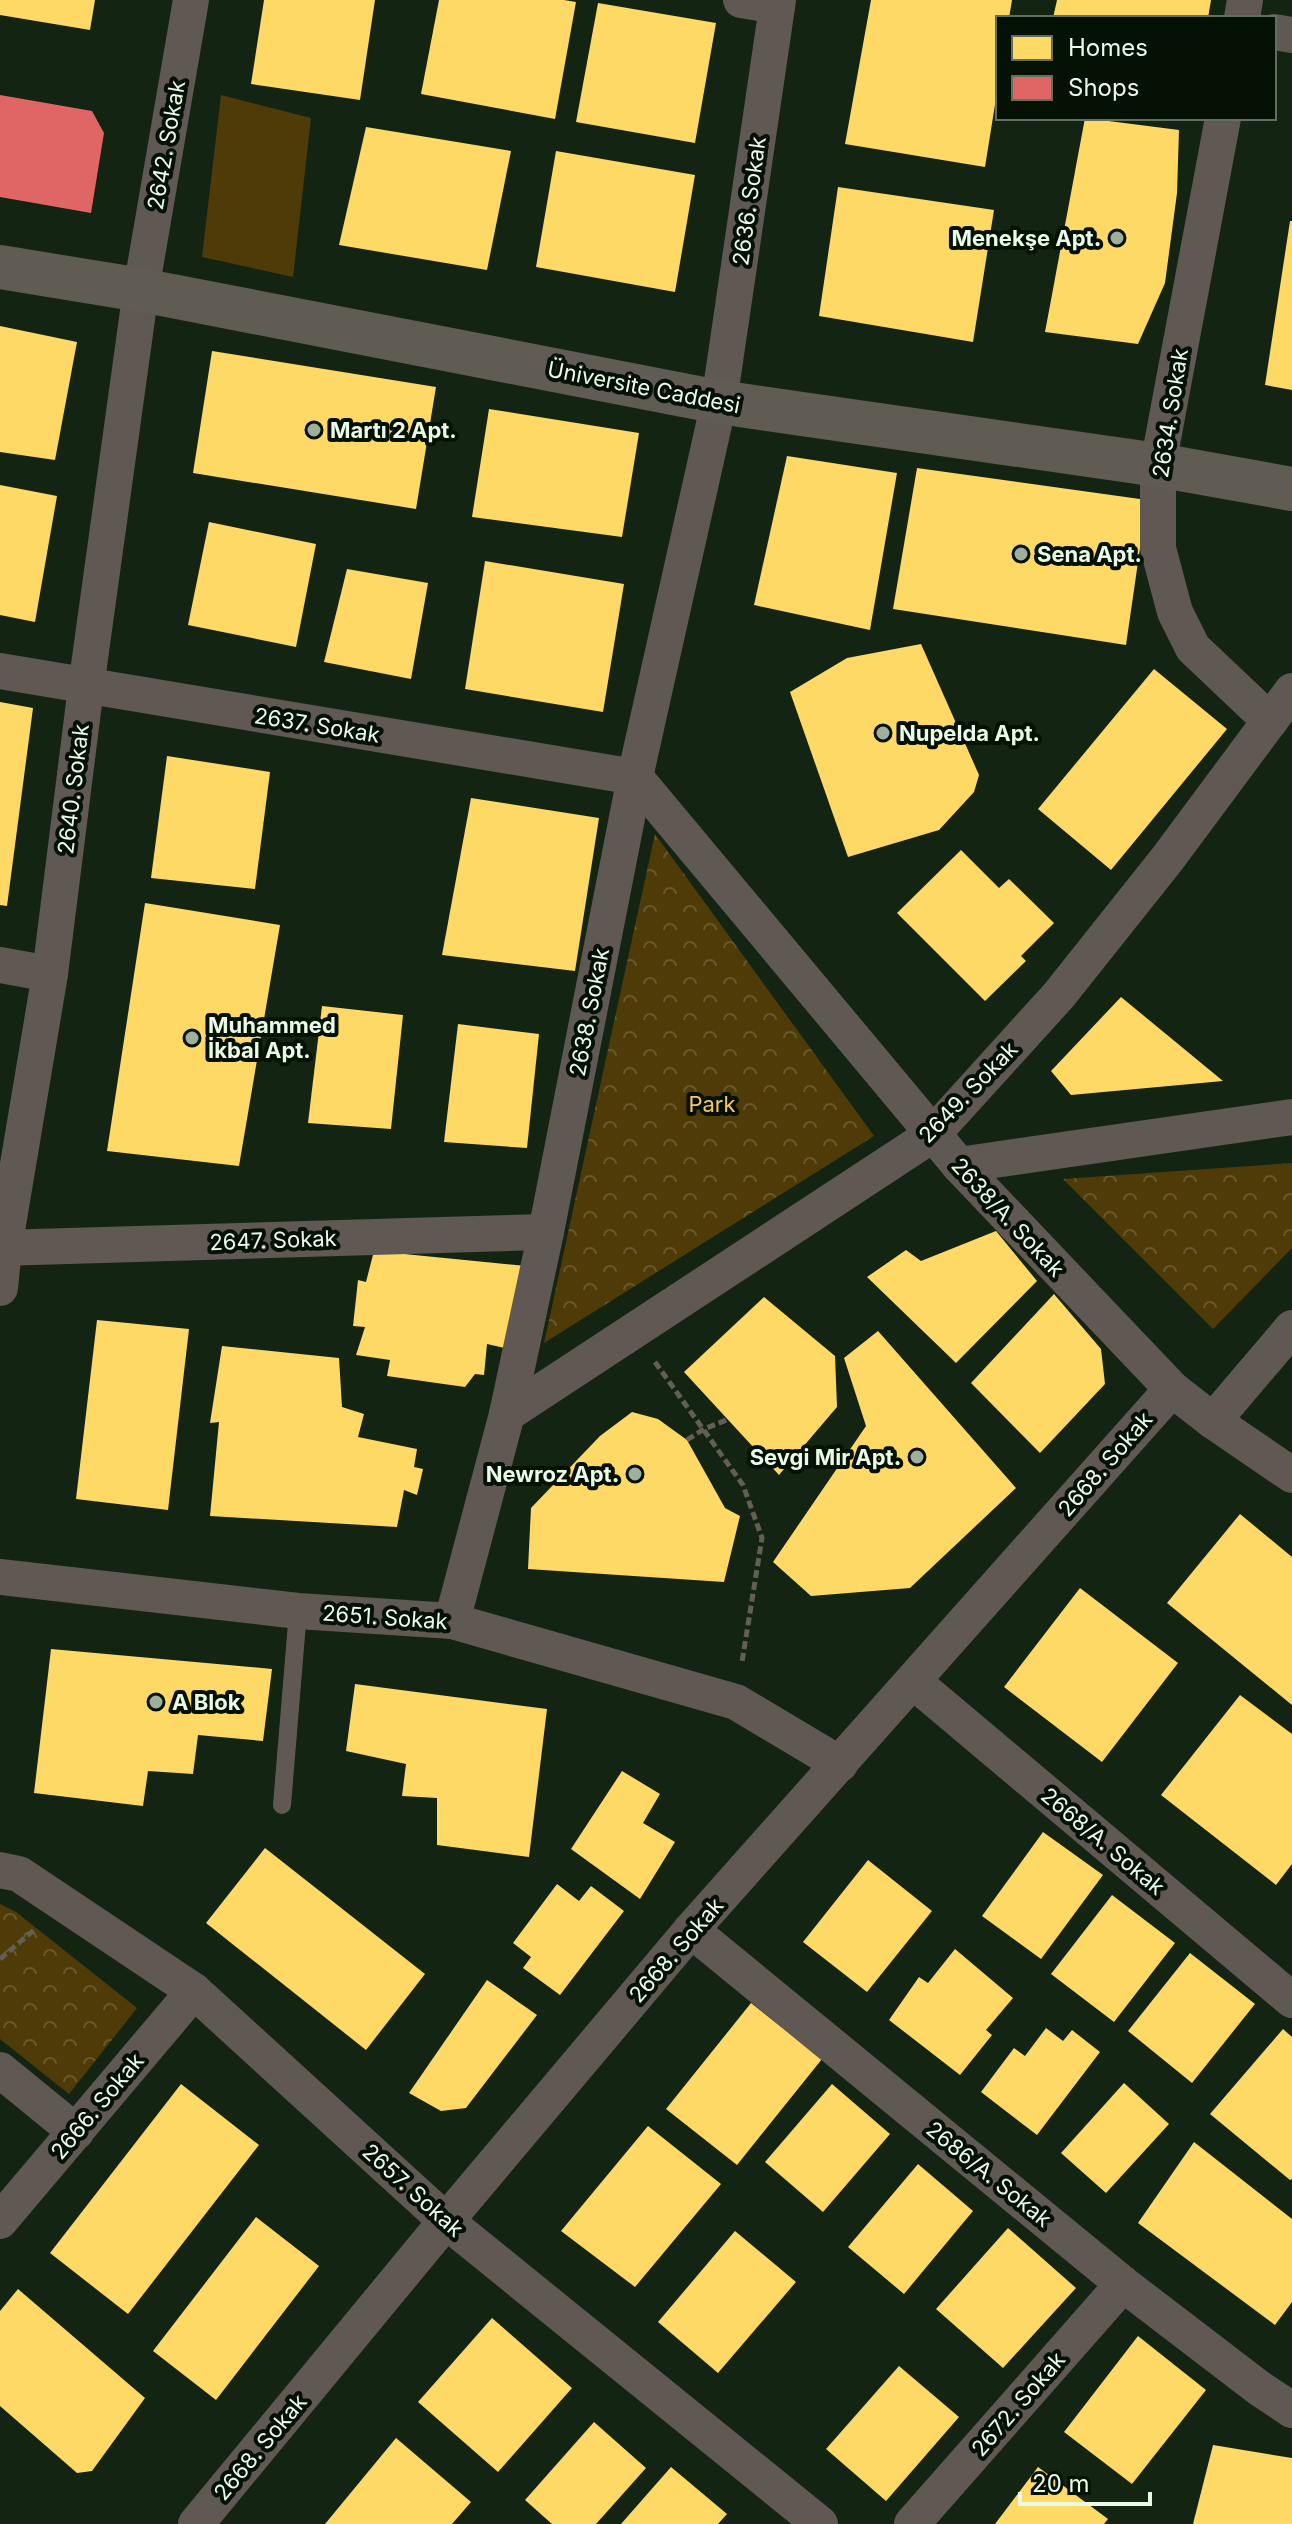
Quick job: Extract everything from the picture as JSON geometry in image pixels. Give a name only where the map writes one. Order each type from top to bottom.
[{"type":"street","name":"2642. Sokak","points":[[141,290],[191,0]]},
{"type":"street","points":[[741,0],[778,3]]},
{"type":"street","name":"2636. Sokak","points":[[719,402],[778,3]]},
{"type":"street","name":"2634. Sokak","points":[[1223,120],[1158,465],[1158,548],[1175,612],[1193,648],[1270,721]]},
{"type":"street","name":"Üniversite Caddesi","points":[[0,267],[141,290],[719,402],[1158,465],[1292,489]]},
{"type":"street","name":"2640. Sokak","points":[[0,1288],[2,1248],[50,974],[141,290]]},
{"type":"street","name":"2638. Sokak","points":[[452,1621],[507,1414],[635,777],[719,402]]},
{"type":"street","name":"2637. Sokak","points":[[0,671],[635,777]]},
{"type":"street","name":"2649. Sokak","points":[[507,1414],[932,1135],[1059,995],[1168,858],[1292,691]]},
{"type":"street","name":"2638/A. Sokak","points":[[635,777],[959,1165],[1172,1389],[1292,1475]]},
{"type":"street","points":[[0,965],[50,974]]},
{"type":"street","points":[[959,1165],[1292,1117]]},
{"type":"street","name":"2647. Sokak","points":[[2,1248],[546,1232]]},
{"type":"street","points":[[1213,1421],[1292,1328]]},
{"type":"street","name":"2668. Sokak","points":[[196,2524],[691,1930],[1172,1389]]},
{"type":"street","name":"2651. Sokak","points":[[0,1577],[298,1611],[452,1621],[736,1702],[840,1764]]},
{"type":"street","name":"2668/A. Sokak","points":[[914,1682],[1292,2000]]},
{"type":"street","name":"2657. Sokak","points":[[0,1870],[19,1874],[194,1991],[446,2221],[820,2524]]},
{"type":"street","name":"2686/A. Sokak","points":[[691,1930],[1123,2284],[1292,2410]]},
{"type":"street","name":"2666. Sokak","points":[[0,2221],[194,1991]]},
{"type":"street","points":[[0,2070],[76,2132]]},
{"type":"street","name":"2672. Sokak","points":[[912,2524],[1123,2284]]},
{"type":"lane","points":[[282,1805],[298,1611]]},
{"type":"path","points":[[633,1332],[743,1485],[762,1538],[736,1702]]},
{"type":"path","points":[[687,1440],[729,1419]]},
{"type":"green space","points":[[221,95],[311,118],[293,277],[202,257]]},
{"type":"green space","name":"Park","points":[[655,834],[874,1136],[544,1343]]},
{"type":"green space","points":[[1292,1163],[1292,1248],[1213,1329],[1063,1179]]},
{"type":"green space","points":[[0,1904],[16,1912],[137,2008],[69,2094],[0,2039]]},
{"type":"building: Homes","points":[[0,0],[95,0],[90,30],[0,15]]},
{"type":"building: Homes","points":[[264,0],[375,0],[360,100],[251,84]]},
{"type":"building: Homes","points":[[439,0],[576,2],[555,119],[421,94]]},
{"type":"building: Homes","points":[[871,0],[1012,0],[1009,16],[996,16],[996,98],[985,167],[845,144]]},
{"type":"building: Homes","points":[[1057,0],[1211,0],[1208,16],[1053,16]]},
{"type":"building: Homes","points":[[598,3],[716,23],[695,143],[576,122]]},
{"type":"building: Homes","name":"Menekşe Apt.","points":[[1085,120],[1179,130],[1177,193],[1165,283],[1138,344],[1045,332]]},
{"type":"building: Homes","points":[[366,127],[511,151],[487,270],[339,245]]},
{"type":"building: Homes","points":[[556,151],[695,175],[675,292],[536,267]]},
{"type":"building: Homes","points":[[838,187],[994,210],[973,342],[819,316]]},
{"type":"building: Homes","points":[[1292,221],[1292,390],[1265,385]]},
{"type":"building: Homes","points":[[0,326],[77,342],[55,460],[0,452]]},
{"type":"building: Homes","name":"Martı 2 Apt.","points":[[212,351],[436,387],[416,509],[193,473]]},
{"type":"building: Homes","points":[[489,409],[639,433],[622,537],[472,517]]},
{"type":"building: Homes","points":[[787,456],[897,473],[870,630],[754,605]]},
{"type":"building: Homes","name":"Sena Apt.","points":[[917,468],[1147,500],[1126,645],[893,609]]},
{"type":"building: Homes","points":[[0,485],[57,496],[35,622],[0,615]]},
{"type":"building: Homes","points":[[209,522],[316,544],[296,647],[188,625]]},
{"type":"building: Homes","points":[[485,561],[624,584],[603,712],[465,689]]},
{"type":"building: Homes","points":[[347,569],[428,583],[411,679],[324,662]]},
{"type":"building: Homes","name":"Nupelda Apt.","points":[[921,644],[979,775],[974,792],[939,830],[848,857],[790,692],[847,658]]},
{"type":"building: Homes","points":[[1154,669],[1227,729],[1111,870],[1038,809]]},
{"type":"building: Homes","points":[[0,702],[33,708],[7,906],[0,905]]},
{"type":"building: Homes","points":[[167,756],[270,772],[255,889],[151,878]]},
{"type":"building: Homes","points":[[471,798],[599,818],[575,971],[442,955]]},
{"type":"building: Homes","points":[[961,850],[999,888],[1009,879],[1054,923],[1021,956],[1026,961],[985,1001],[897,913]]},
{"type":"building: Homes","name":"Muhammed İkbal Apt.","points":[[145,903],[280,925],[239,1166],[107,1151]]},
{"type":"building: Homes","points":[[1121,997],[1223,1081],[1071,1095],[1051,1071]]},
{"type":"building: Homes","points":[[322,1006],[403,1015],[391,1129],[308,1123]]},
{"type":"building: Homes","points":[[458,1024],[539,1034],[527,1148],[444,1142]]},
{"type":"building: Homes","points":[[996,1231],[1037,1281],[956,1363],[867,1277],[906,1250],[921,1261]]},
{"type":"building: Homes","points":[[374,1251],[526,1266],[509,1349],[487,1344],[484,1375],[475,1374],[465,1387],[387,1376],[390,1360],[356,1355],[365,1327],[353,1326],[358,1280],[366,1282]]},
{"type":"building: Homes","points":[[1054,1294],[1101,1349],[1105,1384],[1040,1453],[971,1383]]},
{"type":"building: Homes","points":[[764,1297],[835,1356],[837,1407],[779,1475],[684,1372]]},
{"type":"building: Homes","points":[[97,1320],[189,1329],[168,1510],[76,1499]]},
{"type":"building: Homes","name":"Sevgi Mir Apt.","points":[[878,1331],[1016,1488],[910,1588],[811,1596],[773,1562],[866,1426],[844,1358]]},
{"type":"building: Homes","points":[[222,1346],[339,1358],[342,1407],[364,1414],[358,1437],[417,1449],[414,1467],[423,1469],[417,1495],[404,1490],[397,1527],[210,1516],[219,1422],[210,1423]]},
{"type":"building: Homes","name":"Newroz Apt.","points":[[632,1412],[658,1419],[687,1440],[725,1508],[740,1516],[724,1582],[528,1569],[531,1508],[600,1436]]},
{"type":"building: Homes","points":[[1240,1514],[1292,1557],[1292,1705],[1167,1603]]},
{"type":"building: Homes","points":[[1080,1588],[1178,1663],[1102,1762],[1004,1687]]},
{"type":"building: Homes","name":"A Blok","points":[[51,1649],[272,1669],[263,1741],[198,1735],[193,1774],[148,1771],[143,1806],[34,1793]]},
{"type":"building: Homes","points":[[355,1684],[547,1709],[529,1857],[437,1845],[437,1798],[402,1796],[406,1764],[346,1751]]},
{"type":"building: Homes","points":[[1240,1695],[1292,1734],[1292,1864],[1276,1885],[1161,1795]]},
{"type":"building: Homes","points":[[622,1771],[660,1794],[643,1823],[675,1842],[640,1899],[571,1849]]},
{"type":"building: Homes","points":[[1043,1832],[1103,1875],[1041,1959],[982,1916]]},
{"type":"building: Homes","points":[[265,1848],[425,1974],[366,2050],[206,1923]]},
{"type":"building: Homes","points":[[868,1860],[932,1911],[867,1992],[803,1942]]},
{"type":"building: Homes","points":[[557,1884],[579,1901],[591,1886],[624,1911],[560,1995],[523,1968],[531,1957],[513,1943]]},
{"type":"building: Homes","points":[[1112,1895],[1175,1943],[1114,2022],[1051,1974]]},
{"type":"building: Homes","points":[[955,1949],[1013,1998],[986,2030],[992,2035],[960,2075],[889,2020],[919,1977],[928,1983]]},
{"type":"building: Homes","points":[[1190,1953],[1255,2004],[1192,2083],[1128,2031]]},
{"type":"building: Homes","points":[[487,1980],[537,2015],[466,2108],[441,2111],[409,2093]]},
{"type":"building: Homes","points":[[751,2003],[822,2059],[737,2165],[666,2109]]},
{"type":"building: Homes","points":[[1046,2028],[1063,2041],[1072,2030],[1100,2052],[1037,2135],[981,2092],[1014,2048],[1025,2056]]},
{"type":"building: Homes","points":[[1283,2029],[1292,2037],[1290,2180],[1210,2114]]},
{"type":"building: Homes","points":[[1124,2083],[1169,2124],[1106,2193],[1061,2153]]},
{"type":"building: Homes","points":[[181,2084],[259,2145],[128,2314],[50,2253]]},
{"type":"building: Homes","points":[[832,2084],[890,2134],[823,2212],[765,2162]]},
{"type":"building: Homes","points":[[648,2126],[721,2184],[635,2287],[561,2231]]},
{"type":"building: Homes","points":[[1194,2142],[1292,2219],[1292,2302],[1275,2325],[1138,2223]]},
{"type":"building: Homes","points":[[918,2164],[973,2211],[904,2294],[848,2247]]},
{"type":"building: Homes","points":[[256,2217],[319,2266],[216,2400],[153,2351]]},
{"type":"building: Homes","points":[[1008,2228],[1076,2288],[1003,2368],[936,2309]]},
{"type":"building: Homes","points":[[735,2231],[796,2282],[718,2373],[658,2322]]},
{"type":"building: Homes","points":[[18,2289],[145,2398],[92,2471],[77,2473],[0,2406],[0,2311]]},
{"type":"building: Homes","points":[[492,2318],[572,2388],[498,2472],[418,2402]]},
{"type":"building: Homes","points":[[1138,2336],[1206,2390],[1132,2484],[1064,2432]]},
{"type":"building: Homes","points":[[899,2366],[959,2417],[886,2501],[826,2449]]},
{"type":"building: Homes","points":[[594,2422],[646,2468],[596,2524],[552,2524],[525,2500]]},
{"type":"building: Homes","points":[[396,2438],[471,2502],[452,2524],[325,2524]]},
{"type":"building: Homes","points":[[1213,2445],[1292,2458],[1292,2524],[1193,2524]]},
{"type":"building: Homes","points":[[671,2467],[727,2514],[718,2524],[621,2524]]},
{"type":"building: Homes","points":[[1038,2467],[1108,2519],[1104,2524],[995,2524]]},
{"type":"building: Shops","points":[[0,95],[92,111],[104,133],[91,213],[0,197]]},
{"type":"place","name":"Menekşe Apt.","points":[[1117,238]]},
{"type":"place","name":"Martı 2 Apt.","points":[[314,430]]},
{"type":"place","name":"Sena Apt.","points":[[1021,554]]},
{"type":"place","name":"Nupelda Apt.","points":[[883,733]]},
{"type":"place","name":"Muhammed İkbal Apt.","points":[[192,1038]]},
{"type":"place","name":"Sevgi Mir Apt.","points":[[917,1457]]},
{"type":"place","name":"Newroz Apt.","points":[[635,1474]]},
{"type":"place","name":"A Blok","points":[[156,1702]]}]
